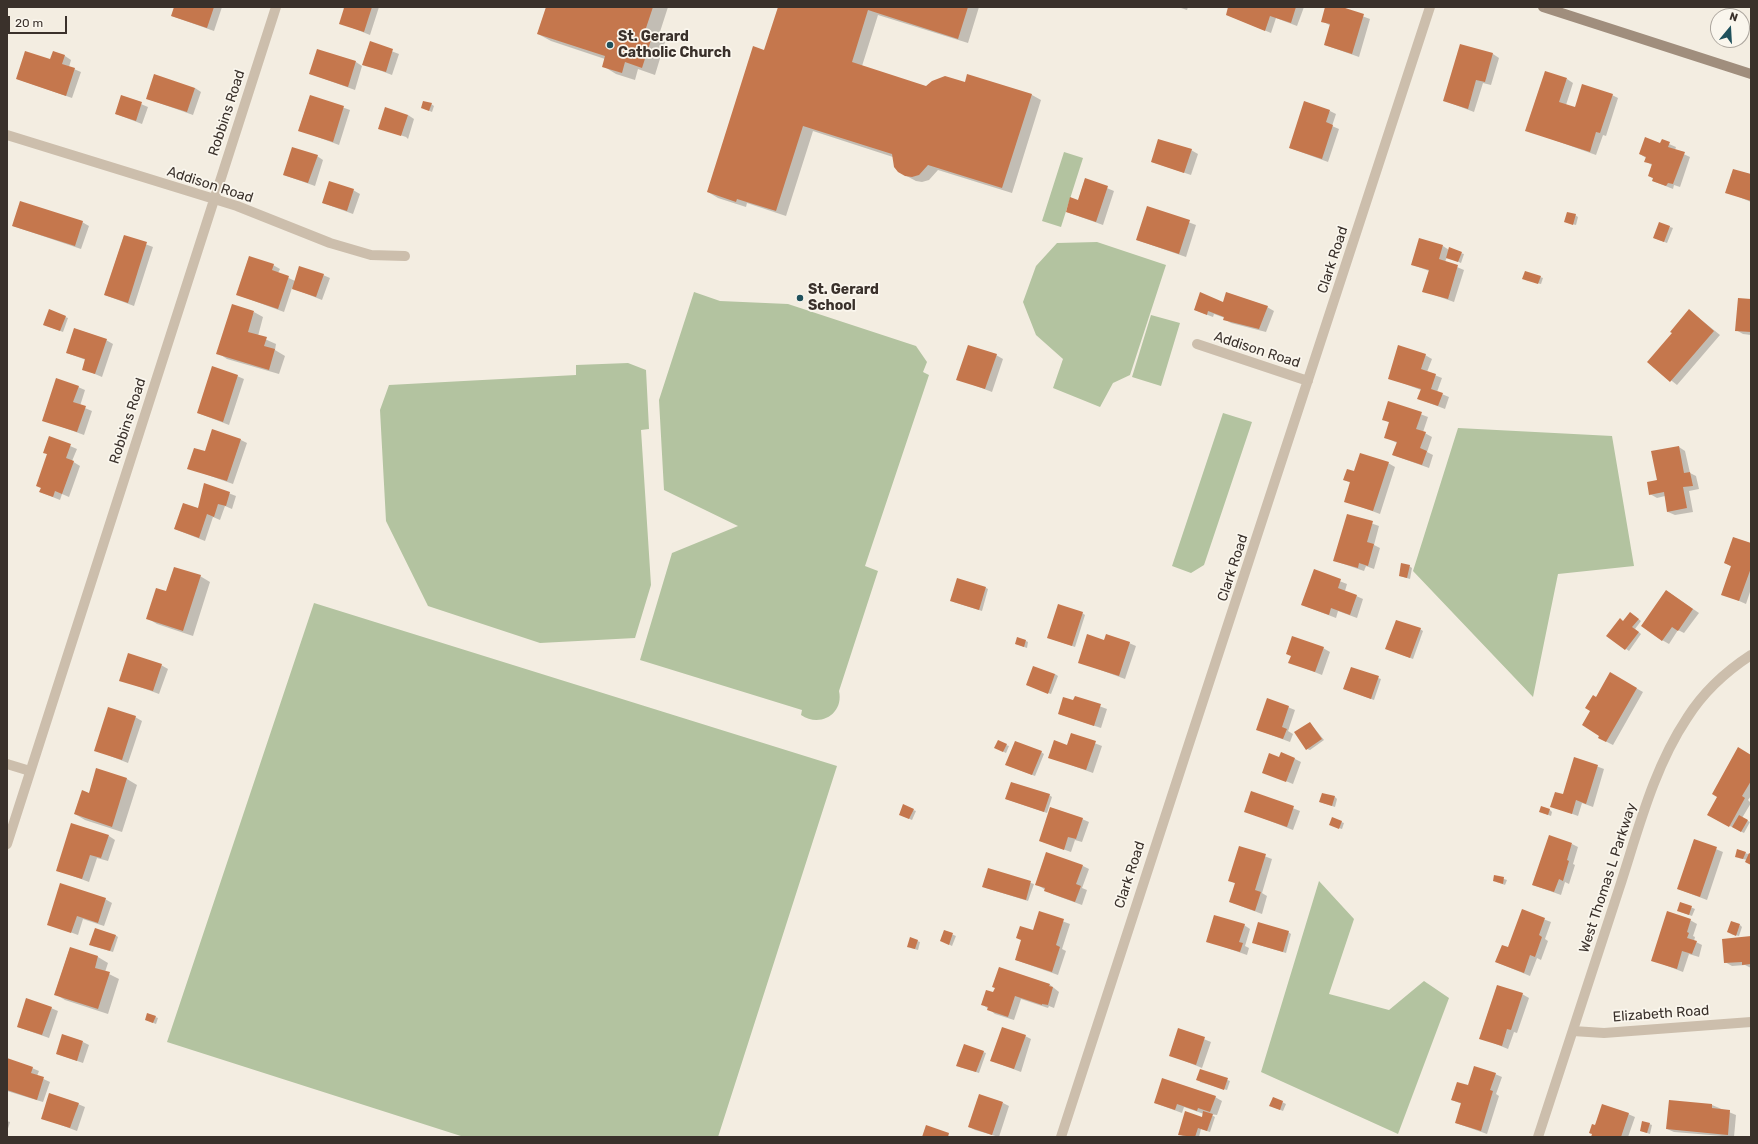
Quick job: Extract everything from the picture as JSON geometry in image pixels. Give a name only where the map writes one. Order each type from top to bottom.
[{"type":"street","name":"Robbins Road","points":[[7,844],[276,7]]},
{"type":"street","name":"Clark Road","points":[[1061,1137],[1192,730],[1230,621],[1430,7]]},
{"type":"street","points":[[1543,7],[1751,74]]},
{"type":"street","name":"Addison Road","points":[[7,135],[236,206],[330,243],[371,255],[405,256]]},
{"type":"street","name":"Addison Road","points":[[1197,344],[1308,381]]},
{"type":"street","name":"West Thomas L Parkway","points":[[1538,1137],[1645,809],[1665,755],[1686,718],[1707,690],[1726,672],[1751,654]]},
{"type":"street","points":[[7,764],[30,771]]},
{"type":"street","name":"Elizabeth Road","points":[[1573,1031],[1604,1033],[1751,1022]]},
{"type":"green space","points":[[1064,152],[1083,158],[1061,227],[1042,221]]},
{"type":"green space","points":[[1097,242],[1166,265],[1130,375],[1113,383],[1100,407],[1053,388],[1063,359],[1036,335],[1023,302],[1036,266],[1057,243]]},
{"type":"green space","points":[[694,292],[720,301],[788,304],[916,346],[927,362],[923,372],[929,375],[865,566],[878,571],[839,691],[840,699],[838,706],[834,712],[823,719],[808,719],[801,715],[802,710],[640,660],[672,553],[738,526],[664,490],[659,400]]},
{"type":"green space","points":[[1151,315],[1180,323],[1161,386],[1132,377]]},
{"type":"green space","points":[[628,363],[646,370],[649,429],[641,430],[651,585],[635,638],[540,643],[428,606],[386,521],[380,410],[389,385],[576,375],[576,365]]},
{"type":"green space","points":[[1223,413],[1252,422],[1204,565],[1191,573],[1172,566]]},
{"type":"green space","points":[[1458,428],[1612,436],[1634,566],[1558,574],[1533,697],[1413,571]]},
{"type":"green space","points":[[314,603],[837,766],[718,1137],[464,1137],[167,1042]]},
{"type":"green space","points":[[1319,881],[1354,919],[1329,994],[1389,1010],[1424,981],[1449,998],[1398,1134],[1261,1072]]},
{"type":"building","points":[[174,7],[214,7],[207,28],[171,16]]},
{"type":"building","points":[[341,7],[372,7],[364,32],[339,24],[344,8]]},
{"type":"building","name":"St. Gerard Catholic Church","points":[[546,7],[653,7],[645,31],[653,34],[642,68],[625,62],[622,73],[602,67],[605,56],[537,34]]},
{"type":"building","points":[[778,7],[968,7],[958,39],[868,10],[852,62],[926,86],[932,81],[945,76],[965,82],[967,74],[1032,94],[1002,188],[928,165],[919,175],[912,177],[905,176],[898,172],[894,167],[892,154],[803,126],[776,211],[737,199],[736,202],[707,192],[753,46],[764,50]]},
{"type":"building","points":[[1228,7],[1296,7],[1291,23],[1270,16],[1265,31],[1226,15]]},
{"type":"building","points":[[1325,7],[1342,7],[1364,14],[1352,54],[1324,45],[1330,24],[1321,22]]},
{"type":"building","points":[[370,41],[393,49],[386,72],[362,65]]},
{"type":"building","points":[[1460,44],[1493,53],[1485,82],[1476,80],[1468,109],[1443,101]]},
{"type":"building","points":[[317,49],[356,61],[348,87],[309,74]]},
{"type":"building","points":[[25,51],[50,59],[53,51],[65,55],[62,64],[75,68],[66,96],[16,79]]},
{"type":"building","points":[[1545,71],[1567,78],[1559,102],[1575,107],[1582,84],[1613,94],[1600,133],[1596,132],[1590,152],[1525,131]]},
{"type":"building","points":[[154,74],[195,88],[187,112],[146,99]]},
{"type":"building","points":[[121,95],[142,102],[136,121],[115,114]]},
{"type":"building","points":[[310,95],[344,106],[333,142],[298,131]]},
{"type":"building","points":[[423,101],[432,103],[429,111],[421,108]]},
{"type":"building","points":[[1304,101],[1330,110],[1326,122],[1333,125],[1322,159],[1289,148]]},
{"type":"building","points":[[385,107],[408,115],[401,136],[378,129]]},
{"type":"building","points":[[1645,137],[1660,143],[1662,139],[1670,142],[1668,147],[1685,152],[1673,184],[1668,183],[1666,186],[1652,181],[1653,178],[1648,176],[1652,164],[1644,162],[1646,157],[1639,154]]},
{"type":"building","points":[[1158,139],[1192,149],[1184,173],[1151,162]]},
{"type":"building","points":[[292,147],[318,155],[308,183],[283,175]]},
{"type":"building","points":[[1733,169],[1751,174],[1751,201],[1725,193]]},
{"type":"building","points":[[1085,178],[1108,186],[1096,222],[1066,212],[1070,197],[1078,200]]},
{"type":"building","points":[[329,181],[354,189],[347,211],[322,203]]},
{"type":"building","points":[[20,201],[83,221],[75,246],[12,226]]},
{"type":"building","points":[[1147,206],[1190,220],[1179,254],[1136,240]]},
{"type":"building","points":[[1567,212],[1576,214],[1573,225],[1564,222]]},
{"type":"building","points":[[1659,222],[1670,226],[1664,242],[1653,238]]},
{"type":"building","points":[[124,235],[147,242],[128,303],[104,295]]},
{"type":"building","points":[[1419,238],[1443,245],[1439,259],[1458,265],[1448,299],[1422,292],[1429,270],[1411,265]]},
{"type":"building","points":[[1449,247],[1462,252],[1458,262],[1446,258]]},
{"type":"building","points":[[249,256],[274,264],[272,270],[289,276],[278,309],[236,295]]},
{"type":"building","points":[[299,266],[324,274],[316,297],[292,289]]},
{"type":"building","points":[[1525,271],[1541,276],[1538,284],[1522,279]]},
{"type":"building","points":[[1200,292],[1223,302],[1226,292],[1268,306],[1259,329],[1223,320],[1224,317],[1208,311],[1207,315],[1194,310]]},
{"type":"building","points":[[1738,298],[1751,299],[1751,332],[1735,331]]},
{"type":"building","points":[[232,304],[254,311],[248,332],[267,337],[264,346],[275,349],[269,370],[216,354]]},
{"type":"building","points":[[49,309],[66,316],[60,331],[43,325]]},
{"type":"building","points":[[1689,309],[1714,331],[1670,382],[1647,362],[1672,333],[1670,332]]},
{"type":"building","points":[[74,328],[107,339],[95,374],[82,370],[85,359],[66,353]]},
{"type":"building","points":[[968,345],[997,354],[985,389],[956,380]]},
{"type":"building","points":[[1398,345],[1426,354],[1421,369],[1436,374],[1431,389],[1443,393],[1438,406],[1417,399],[1421,389],[1388,379]]},
{"type":"building","points":[[212,366],[238,375],[223,422],[197,413]]},
{"type":"building","points":[[56,378],[79,386],[73,402],[86,406],[77,432],[42,421]]},
{"type":"building","points":[[1388,401],[1422,412],[1416,429],[1426,432],[1420,448],[1427,451],[1422,465],[1392,455],[1397,442],[1384,438],[1389,422],[1382,420]]},
{"type":"building","points":[[212,429],[241,439],[227,481],[187,469],[194,448],[205,451]]},
{"type":"building","points":[[49,436],[71,444],[66,458],[74,461],[62,494],[55,491],[53,497],[39,492],[41,488],[36,486],[47,454],[43,453]]},
{"type":"building","points":[[1679,446],[1684,473],[1690,472],[1693,486],[1683,487],[1687,508],[1667,512],[1664,492],[1649,495],[1647,482],[1657,480],[1651,451]]},
{"type":"building","points":[[1360,453],[1389,462],[1373,511],[1344,502],[1350,482],[1343,480],[1347,469],[1354,471]]},
{"type":"building","points":[[204,483],[230,492],[226,506],[218,504],[214,517],[207,514],[199,538],[174,529],[183,503],[198,508]]},
{"type":"building","points":[[1347,514],[1373,521],[1367,542],[1374,544],[1368,566],[1359,563],[1358,568],[1333,561]]},
{"type":"building","points":[[1733,537],[1751,543],[1751,568],[1739,601],[1721,595],[1731,566],[1724,563]]},
{"type":"building","points":[[1401,563],[1410,565],[1407,578],[1399,576]]},
{"type":"building","points":[[174,567],[201,575],[183,631],[146,619],[156,588],[166,591]]},
{"type":"building","points":[[1314,569],[1341,579],[1338,588],[1357,595],[1350,615],[1331,608],[1329,615],[1301,605]]},
{"type":"building","points":[[957,578],[986,587],[979,610],[950,601]]},
{"type":"building","points":[[1666,590],[1693,609],[1678,631],[1672,627],[1662,641],[1641,626]]},
{"type":"building","points":[[1058,604],[1083,612],[1072,646],[1047,638]]},
{"type":"building","points":[[1630,612],[1639,619],[1632,627],[1639,632],[1625,650],[1606,636],[1620,618],[1623,621]]},
{"type":"building","points":[[1396,620],[1421,628],[1410,658],[1385,649]]},
{"type":"building","points":[[1087,634],[1104,640],[1106,634],[1130,642],[1119,676],[1078,663]]},
{"type":"building","points":[[1292,636],[1324,647],[1315,672],[1288,663],[1291,656],[1286,654]]},
{"type":"building","points":[[1017,637],[1026,640],[1024,647],[1015,644]]},
{"type":"building","points":[[128,653],[162,664],[153,691],[119,681]]},
{"type":"building","points":[[1033,666],[1055,674],[1048,694],[1026,685]]},
{"type":"building","points":[[1351,667],[1379,676],[1371,699],[1343,689]]},
{"type":"building","points":[[1610,672],[1637,688],[1606,742],[1598,738],[1599,736],[1582,725],[1590,711],[1585,708],[1593,695],[1596,697]]},
{"type":"building","points":[[1075,696],[1101,704],[1094,726],[1058,714],[1063,697],[1073,700]]},
{"type":"building","points":[[1267,698],[1289,706],[1282,727],[1287,729],[1283,739],[1256,730]]},
{"type":"building","points":[[108,707],[136,716],[122,760],[94,751]]},
{"type":"building","points":[[1310,722],[1322,739],[1306,750],[1294,732]]},
{"type":"building","points":[[1071,733],[1096,741],[1086,770],[1048,758],[1054,740],[1067,745]]},
{"type":"building","points":[[998,740],[1007,744],[1003,752],[994,748]]},
{"type":"building","points":[[1015,741],[1042,751],[1032,775],[1005,765]]},
{"type":"building","points":[[1738,747],[1751,755],[1751,781],[1742,796],[1745,798],[1729,827],[1707,815],[1717,797],[1712,794]]},
{"type":"building","points":[[1281,752],[1295,758],[1286,782],[1262,773],[1269,753],[1279,757]]},
{"type":"building","points":[[1574,757],[1598,765],[1586,804],[1576,800],[1572,814],[1550,807],[1555,792],[1563,794]]},
{"type":"building","points":[[96,768],[127,778],[112,827],[74,814],[82,790],[89,793]]},
{"type":"building","points":[[1011,782],[1050,794],[1044,812],[1005,799]]},
{"type":"building","points":[[1251,791],[1294,806],[1287,827],[1244,812]]},
{"type":"building","points":[[1322,793],[1335,796],[1332,806],[1319,802]]},
{"type":"building","points":[[903,804],[914,809],[909,819],[899,815]]},
{"type":"building","points":[[1541,806],[1550,809],[1548,815],[1539,812]]},
{"type":"building","points":[[1050,807],[1083,818],[1076,839],[1068,837],[1064,850],[1039,841]]},
{"type":"building","points":[[1739,815],[1748,820],[1741,832],[1732,827]]},
{"type":"building","points":[[1332,817],[1342,821],[1339,829],[1329,825]]},
{"type":"building","points":[[71,823],[109,835],[101,858],[90,855],[82,879],[56,871]]},
{"type":"building","points":[[1549,835],[1572,843],[1567,860],[1569,861],[1563,881],[1559,879],[1554,892],[1532,885]]},
{"type":"building","points":[[1694,839],[1717,847],[1700,897],[1677,889]]},
{"type":"building","points":[[1239,846],[1266,854],[1255,890],[1261,892],[1255,911],[1229,902],[1235,883],[1228,881]]},
{"type":"building","points":[[1737,849],[1746,852],[1743,859],[1735,857]]},
{"type":"building","points":[[1046,852],[1083,865],[1076,884],[1081,886],[1075,902],[1044,891],[1045,888],[1035,885]]},
{"type":"building","points":[[1749,853],[1751,854],[1751,865],[1745,862]]},
{"type":"building","points":[[988,868],[1031,881],[1026,900],[982,887]]},
{"type":"building","points":[[1494,875],[1504,877],[1503,884],[1493,881]]},
{"type":"building","points":[[60,883],[106,898],[98,923],[77,916],[71,933],[47,925]]},
{"type":"building","points":[[1680,902],[1692,906],[1689,915],[1677,911]]},
{"type":"building","points":[[1522,909],[1545,918],[1539,935],[1542,937],[1535,957],[1530,955],[1524,973],[1495,962],[1502,945],[1508,947]]},
{"type":"building","points":[[1039,911],[1064,919],[1056,945],[1060,947],[1052,972],[1015,960],[1021,940],[1016,938],[1020,926],[1033,930]]},
{"type":"building","points":[[1667,911],[1691,919],[1687,932],[1689,933],[1687,938],[1697,941],[1692,954],[1682,951],[1677,969],[1651,961]]},
{"type":"building","points":[[1214,915],[1245,924],[1239,942],[1243,943],[1240,952],[1206,942]]},
{"type":"building","points":[[1731,921],[1740,924],[1736,936],[1727,932]]},
{"type":"building","points":[[1258,922],[1289,931],[1283,952],[1252,943]]},
{"type":"building","points":[[95,928],[116,935],[110,951],[89,945]]},
{"type":"building","points":[[944,930],[953,933],[949,945],[940,941]]},
{"type":"building","points":[[1751,936],[1751,964],[1742,965],[1742,962],[1724,963],[1722,939]]},
{"type":"building","points":[[910,937],[918,940],[915,949],[907,947]]},
{"type":"building","points":[[70,947],[98,956],[95,968],[110,972],[98,1009],[54,995]]},
{"type":"building","points":[[999,967],[1050,984],[1049,986],[1053,987],[1048,1005],[1042,1005],[1015,996],[1008,1017],[987,1010],[988,1007],[981,1005],[986,990],[993,992],[995,988],[992,987]]},
{"type":"building","points":[[1497,985],[1523,993],[1511,1030],[1507,1029],[1502,1046],[1479,1039]]},
{"type":"building","points":[[26,998],[52,1007],[42,1035],[17,1027]]},
{"type":"building","points":[[147,1013],[156,1016],[153,1023],[145,1020]]},
{"type":"building","points":[[1002,1027],[1026,1035],[1014,1069],[990,1061]]},
{"type":"building","points":[[1178,1028],[1205,1037],[1196,1065],[1169,1056]]},
{"type":"building","points":[[62,1034],[83,1041],[77,1061],[56,1054]]},
{"type":"building","points":[[964,1044],[984,1051],[976,1072],[956,1066]]},
{"type":"building","points":[[7,1058],[33,1067],[31,1073],[44,1077],[37,1100],[7,1090]]},
{"type":"building","points":[[1474,1066],[1496,1073],[1490,1090],[1493,1091],[1481,1131],[1455,1123],[1461,1103],[1451,1100],[1457,1082],[1468,1085]]},
{"type":"building","points":[[1200,1069],[1228,1078],[1224,1090],[1196,1080]]},
{"type":"building","points":[[1162,1078],[1216,1096],[1210,1112],[1198,1108],[1197,1111],[1177,1104],[1175,1110],[1154,1103]]},
{"type":"building","points":[[49,1093],[79,1103],[70,1128],[41,1119]]},
{"type":"building","points":[[979,1094],[1003,1102],[992,1135],[968,1127]]},
{"type":"building","points":[[1273,1097],[1283,1101],[1280,1110],[1269,1106]]},
{"type":"building","points":[[1669,1100],[1712,1104],[1712,1108],[1730,1110],[1728,1135],[1666,1129]]},
{"type":"building","points":[[1602,1104],[1629,1113],[1621,1137],[1591,1137],[1592,1134],[1589,1133],[1592,1124],[1595,1125]]},
{"type":"building","points":[[1185,1111],[1202,1117],[1203,1111],[1213,1114],[1207,1131],[1198,1128],[1195,1137],[1178,1135]]},
{"type":"building","points":[[1642,1121],[1650,1123],[1647,1133],[1640,1131]]},
{"type":"building","points":[[926,1125],[949,1133],[948,1137],[922,1137]]},
{"type":"place","name":"St. Gerard Catholic Church","points":[[610,45]]},
{"type":"place","name":"St. Gerard School","points":[[800,298]]}]
